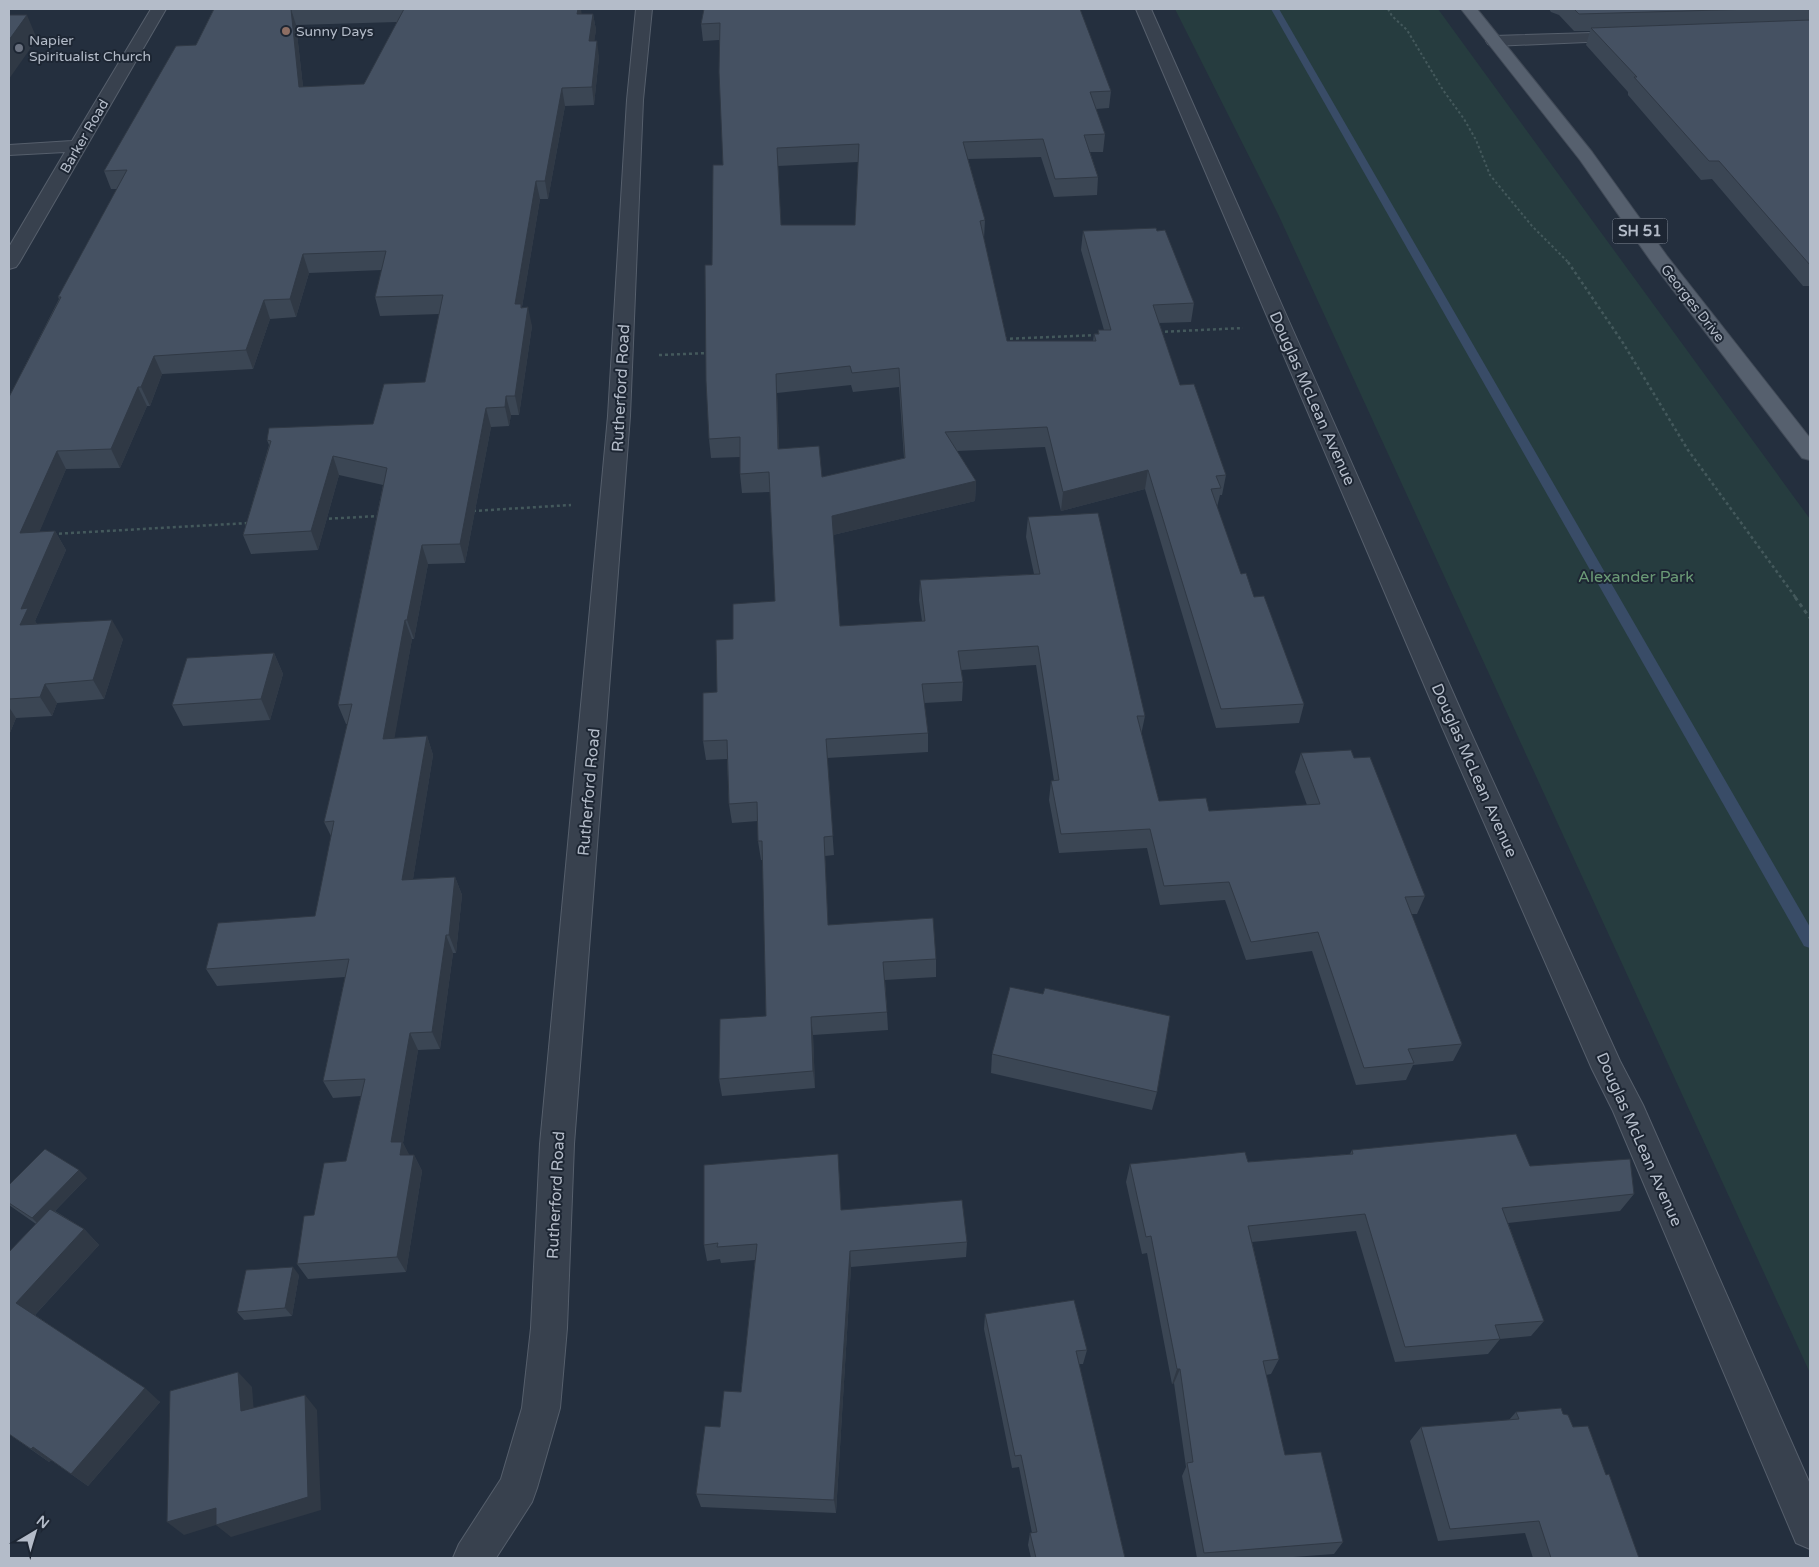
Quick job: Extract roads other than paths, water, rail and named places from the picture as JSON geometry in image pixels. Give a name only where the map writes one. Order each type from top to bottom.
[{"type":"main road","name":"Georges Drive","points":[[1469,9],[1586,156],[1660,260],[1810,453]]},
{"type":"street","name":"Barker Road","points":[[9,263],[158,9]]},
{"type":"street","name":"Rutherford Road","points":[[473,1558],[518,1488],[540,1408],[548,1328],[557,1144],[612,503],[622,357],[635,100],[644,9]]},
{"type":"street","name":"Douglas McLean Avenue","points":[[1143,9],[1453,722],[1608,1069],[1627,1105],[1810,1529]]},
{"type":"street","points":[[1494,41],[1641,36]]},
{"type":"street","points":[[9,150],[79,146]]},
{"type":"waterway","points":[[1275,9],[1810,941]]},
{"type":"place","name":"Sunny Days","points":[[286,31]]},
{"type":"place","name":"Napier Spiritualist Church","points":[[19,48]]},
{"type":"park label","name":"Alexander Park","points":[[1636,576]]}]
